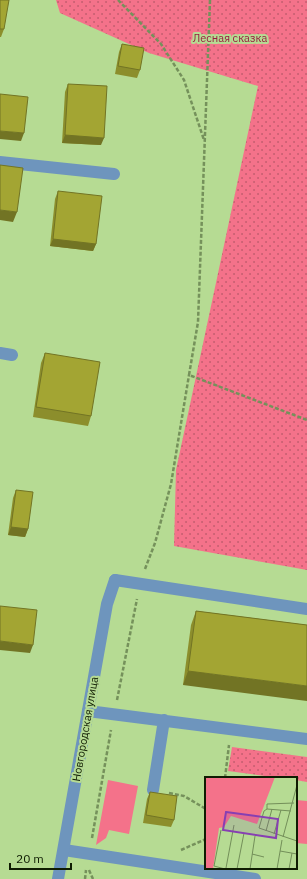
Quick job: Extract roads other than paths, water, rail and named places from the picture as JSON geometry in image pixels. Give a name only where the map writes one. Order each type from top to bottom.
[{"type":"street","points":[[0,162],[114,174]]},
{"type":"street","points":[[0,353],[12,355]]},
{"type":"street","name":"Новгородская улица","points":[[58,879],[107,604],[115,580],[307,610]]},
{"type":"street","points":[[88,710],[307,739]]},
{"type":"street","points":[[153,790],[164,720]]},
{"type":"street","points":[[64,850],[255,879]]},
{"type":"park label","name":"Лесная сказка","points":[[230,38]]}]
